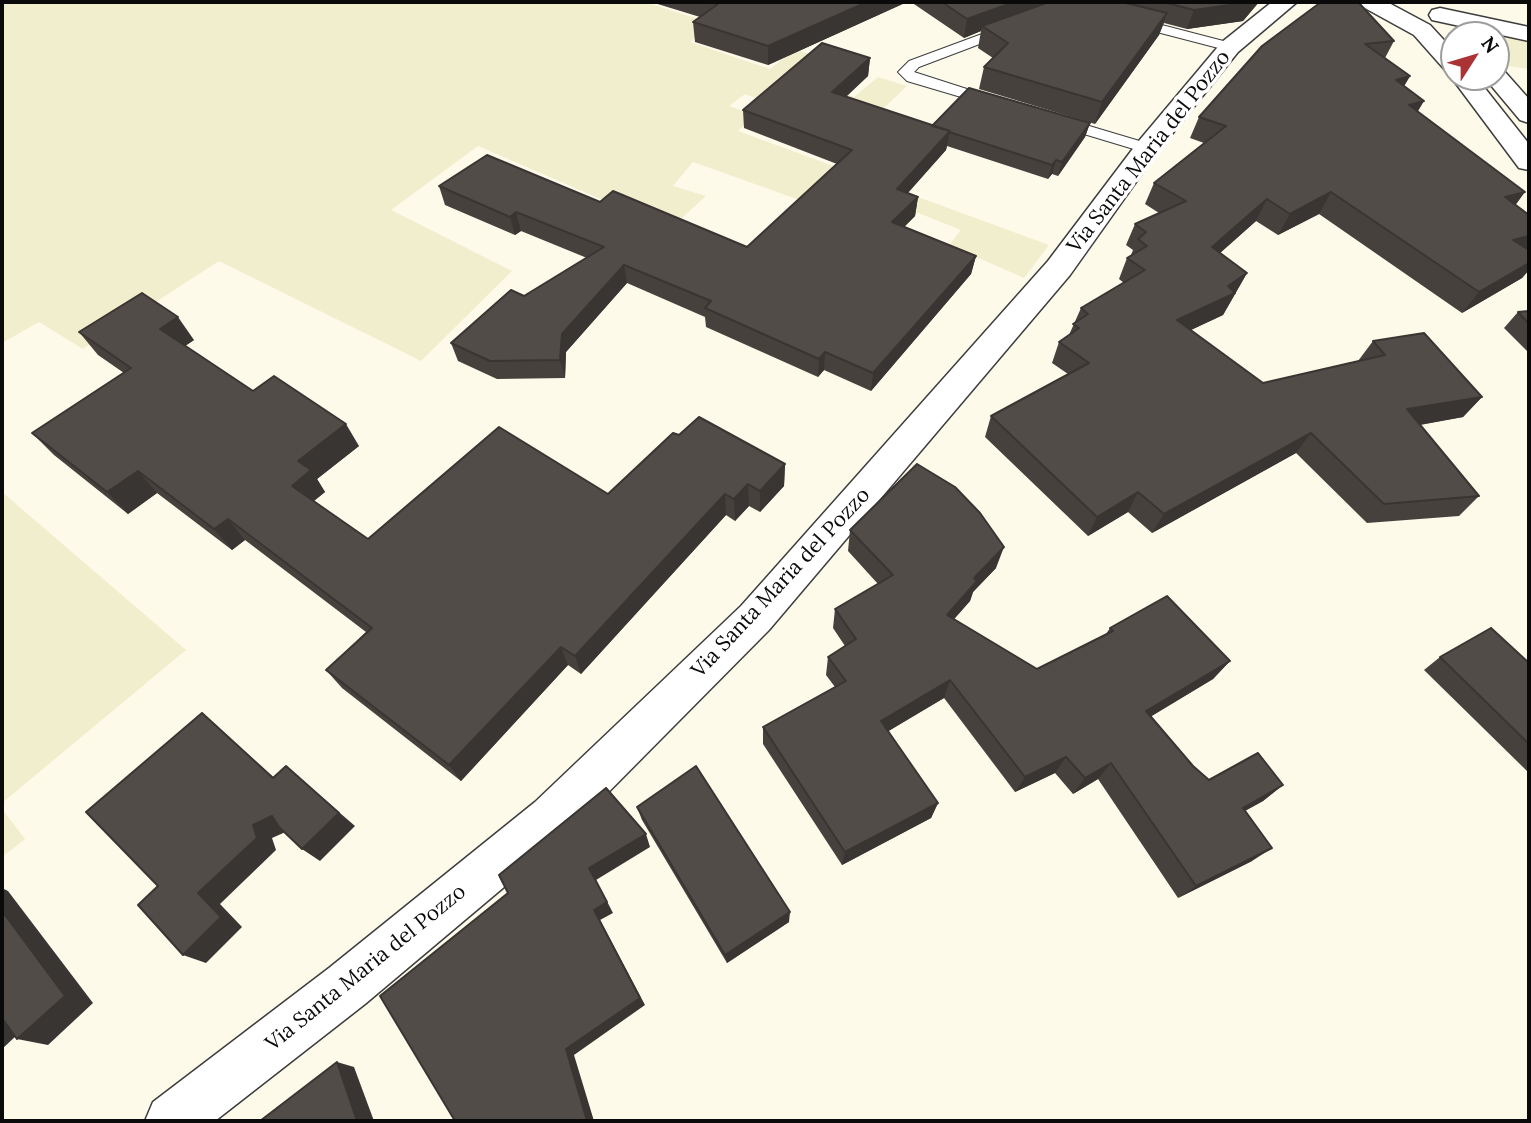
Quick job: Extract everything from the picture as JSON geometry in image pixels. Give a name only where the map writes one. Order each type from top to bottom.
[{"type":"street","name":"Via Santa Maria del Pozzo","points":[[172,1121],[347,986],[551,818],[755,618],[1059,268],[1147,148],[1230,47],[1286,2]]},
{"type":"street","points":[[1371,2],[1422,30],[1440,50]]},
{"type":"street","points":[[1430,8],[1483,2]]},
{"type":"street","points":[[1430,8],[1529,34]]},
{"type":"street","points":[[1430,8],[1444,21]]},
{"type":"street","points":[[1474,91],[1529,162]]},
{"type":"street","points":[[1508,91],[1529,115]]},
{"type":"lane","points":[[1114,17],[1230,47]]},
{"type":"lane","points":[[1003,105],[912,78],[905,72],[914,64],[1028,21]]},
{"type":"lane","points":[[1042,117],[1147,148]]},
{"type":"shaded area","points":[[2,2],[645,2],[714,24],[690,42],[770,69],[795,49],[853,69],[831,89],[854,97],[878,77],[907,86],[860,131],[842,129],[745,94],[729,106],[754,115],[738,131],[1049,245],[1024,278],[949,245],[961,230],[878,197],[833,212],[693,162],[673,186],[706,196],[670,229],[478,146],[391,210],[512,271],[421,361],[219,261],[83,349],[39,322],[2,343]]},
{"type":"shaded area","points":[[1510,34],[1529,38],[1529,69],[1510,66]]},
{"type":"shaded area","points":[[2,492],[186,650],[2,803]]},
{"type":"shaded area","points":[[2,809],[25,839],[2,857]]},
{"type":"building","points":[[711,2],[867,2],[768,46],[693,22],[718,4]]},
{"type":"building","points":[[942,2],[1014,2],[967,19]]},
{"type":"building","points":[[1049,2],[1122,2],[1167,13],[1102,102],[984,67],[1008,43],[982,26]]},
{"type":"building","points":[[1163,2],[1251,2],[1194,10]]},
{"type":"building","points":[[1321,2],[1358,2],[1394,41],[1365,44],[1410,76],[1396,80],[1424,101],[1409,105],[1525,192],[1505,197],[1529,215],[1529,236],[1513,240],[1529,250],[1529,263],[1479,292],[1331,192],[1290,214],[1267,199],[1212,247],[1247,273],[1228,286],[1235,293],[1177,320],[1263,383],[1385,355],[1373,341],[1424,333],[1482,397],[1407,409],[1479,496],[1384,504],[1311,433],[1164,514],[1138,492],[1097,517],[991,416],[1089,363],[1059,342],[1079,328],[1073,324],[1088,314],[1081,308],[1145,270],[1127,258],[1147,246],[1138,239],[1146,232],[1135,224],[1186,201],[1154,183],[1226,126],[1199,117],[1262,46]]},
{"type":"building","points":[[822,43],[870,58],[832,92],[950,131],[897,189],[918,197],[892,222],[976,256],[873,373],[825,352],[819,359],[705,308],[711,301],[624,265],[562,334],[560,360],[490,361],[451,343],[511,290],[524,296],[604,247],[516,212],[510,217],[439,186],[487,155],[600,202],[613,191],[747,247],[852,150],[743,110]]},
{"type":"building","points":[[969,88],[1090,123],[1062,162],[1056,160],[1052,165],[932,126]]},
{"type":"building","points":[[142,293],[178,317],[160,329],[253,391],[274,376],[346,424],[298,461],[311,470],[292,486],[368,539],[499,427],[608,494],[673,433],[679,435],[699,417],[785,464],[760,491],[748,484],[734,499],[725,494],[575,656],[561,647],[449,765],[326,670],[372,628],[228,519],[214,529],[138,471],[107,492],[32,433],[131,368],[79,332]]},
{"type":"building","points":[[1529,311],[1529,324],[1518,312]]},
{"type":"building","points":[[917,464],[955,487],[980,513],[1004,547],[974,578],[977,581],[947,615],[1037,669],[1113,631],[1110,628],[1167,596],[1230,661],[1146,711],[1193,766],[1209,780],[1258,753],[1283,785],[1243,808],[1272,848],[1196,886],[1111,763],[1085,778],[1066,757],[1025,777],[950,680],[881,721],[938,803],[845,852],[763,727],[846,681],[828,657],[856,639],[835,609],[893,575],[850,530]]},
{"type":"building","points":[[1491,628],[1529,663],[1529,744],[1440,657]]},
{"type":"building","points":[[202,713],[273,778],[286,766],[339,813],[302,849],[279,827],[272,816],[253,825],[257,838],[198,893],[221,917],[183,955],[138,905],[158,886],[86,812]]},
{"type":"building","points":[[696,766],[790,912],[725,955],[637,807]]},
{"type":"building","points":[[606,788],[646,834],[589,868],[607,902],[594,910],[640,998],[566,1049],[587,1121],[455,1121],[380,996],[508,893],[499,875]]},
{"type":"building","points":[[2,911],[65,996],[17,1039],[2,1018]]},
{"type":"building","points":[[337,1062],[357,1121],[260,1121]]}]
